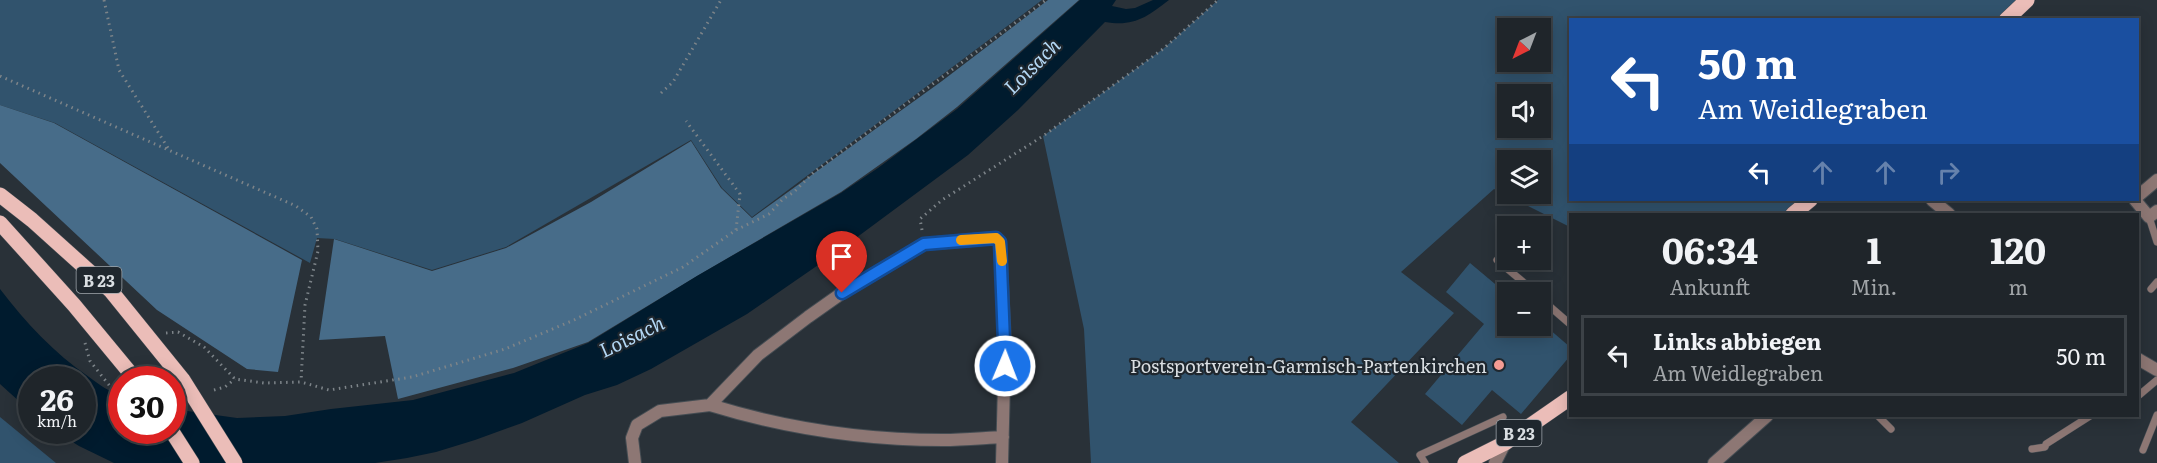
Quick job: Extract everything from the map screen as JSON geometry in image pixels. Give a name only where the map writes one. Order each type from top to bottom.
[{"type":"main road","points":[[2008,18],[2026,0]]},
{"type":"main road","name":"B 23","points":[[0,195],[32,220],[111,291],[183,380],[236,463]]},
{"type":"main road","name":"B 23","points":[[0,223],[74,304],[125,366]]},
{"type":"main road","name":"B 23","points":[[1465,463],[1505,443],[1569,399]]},
{"type":"main road","points":[[180,444],[192,463]]},
{"type":"street","points":[[2153,214],[2139,195],[2157,180]]},
{"type":"street","points":[[1933,201],[1948,213]]},
{"type":"street","points":[[710,405],[758,355],[808,317],[842,293],[924,244],[996,238],[1000,242],[1005,343],[1002,463]]},
{"type":"street","points":[[2139,360],[2157,370]]},
{"type":"street","points":[[635,463],[632,438],[637,425],[660,411],[710,405],[756,418],[860,435],[944,440],[1003,436]]},
{"type":"street","points":[[1714,463],[1766,417]]},
{"type":"street","points":[[1495,463],[1505,443]]},
{"type":"lane","points":[[2153,214],[2157,242]]},
{"type":"lane","points":[[1509,270],[1522,282]]},
{"type":"lane","points":[[2151,288],[2157,282]]},
{"type":"lane","points":[[1551,308],[1569,323]]},
{"type":"lane","points":[[2139,395],[2157,380]]},
{"type":"lane","points":[[2143,450],[2157,415]]},
{"type":"lane","points":[[1425,463],[1420,455],[1503,417]]},
{"type":"lane","points":[[1879,417],[1891,429]]},
{"type":"lane","points":[[2032,449],[2045,447],[2046,444],[2088,417]]},
{"type":"path","points":[[104,0],[118,70],[169,150]]},
{"type":"path","points":[[661,93],[673,82],[721,0]]},
{"type":"path","points":[[153,342],[164,333],[178,332],[204,347],[235,379],[264,383],[301,382],[329,390],[412,377],[505,349],[574,320],[683,267],[736,230],[768,214],[814,172],[1046,0]]},
{"type":"path","points":[[924,244],[920,219],[942,200],[1043,136],[1164,49],[1218,0]]},
{"type":"path","points":[[0,76],[296,206],[311,217],[317,229],[318,250],[304,305],[301,382]]},
{"type":"path","points":[[686,121],[740,194],[736,230]]},
{"type":"path","points":[[90,362],[108,384]]},
{"type":"path","points":[[214,390],[225,387],[235,379]]},
{"type":"shaded area","points":[[0,0],[1042,0],[752,217],[722,188],[691,140],[506,247],[432,270],[335,239],[317,238],[310,263],[55,123],[0,105]]},
{"type":"shaded area","points":[[1048,0],[1079,0],[957,107],[916,139],[841,192],[588,342],[513,368],[398,399],[385,336],[319,340],[334,239],[432,271],[506,248],[591,202],[691,141],[721,188],[752,218],[942,81]]},
{"type":"shaded area","points":[[1218,0],[2027,0],[2008,18],[1569,18],[1569,201],[1809,201],[1794,213],[1569,213],[1569,226],[1524,204],[1551,204],[1551,150],[1497,150],[1497,190],[1494,189],[1401,272],[1454,313],[1351,422],[1399,463],[1091,463],[1084,329],[1043,136],[1163,49]]},
{"type":"shaded area","points":[[0,105],[54,123],[302,260],[278,372],[247,369],[157,310],[0,163]]},
{"type":"shaded area","points":[[1470,263],[1497,286],[1497,336],[1551,336],[1551,331],[1569,346],[1569,357],[1521,414],[1492,390],[1462,425],[1425,394],[1484,324],[1446,292]]},
{"type":"shaded area","points":[[0,417],[18,432],[18,444],[33,444],[56,463],[0,463]]},
{"type":"water","name":"Loisach","points":[[1080,0],[1116,0],[1112,6],[1126,9],[1135,8],[1153,0],[1169,0],[1132,22],[1105,22],[1018,110],[968,155],[837,252],[747,314],[651,369],[617,385],[585,395],[522,423],[475,440],[436,452],[375,463],[114,463],[76,444],[96,444],[96,382],[108,389],[108,444],[186,444],[186,411],[237,418],[285,416],[413,400],[514,373],[588,343],[697,276],[841,193],[957,109]]},
{"type":"water","points":[[0,289],[30,325],[74,366],[18,366],[18,400],[0,384]]},
{"type":"slow traffic","points":[[961,240],[996,238],[1000,242],[1002,261]]},
{"type":"place","name":"Postsportverein-Garmisch-Partenkirchen","points":[[1499,365]]},
{"type":"route","points":[[842,293],[924,244],[996,238],[1000,242],[1003,279],[1005,366]]}]
